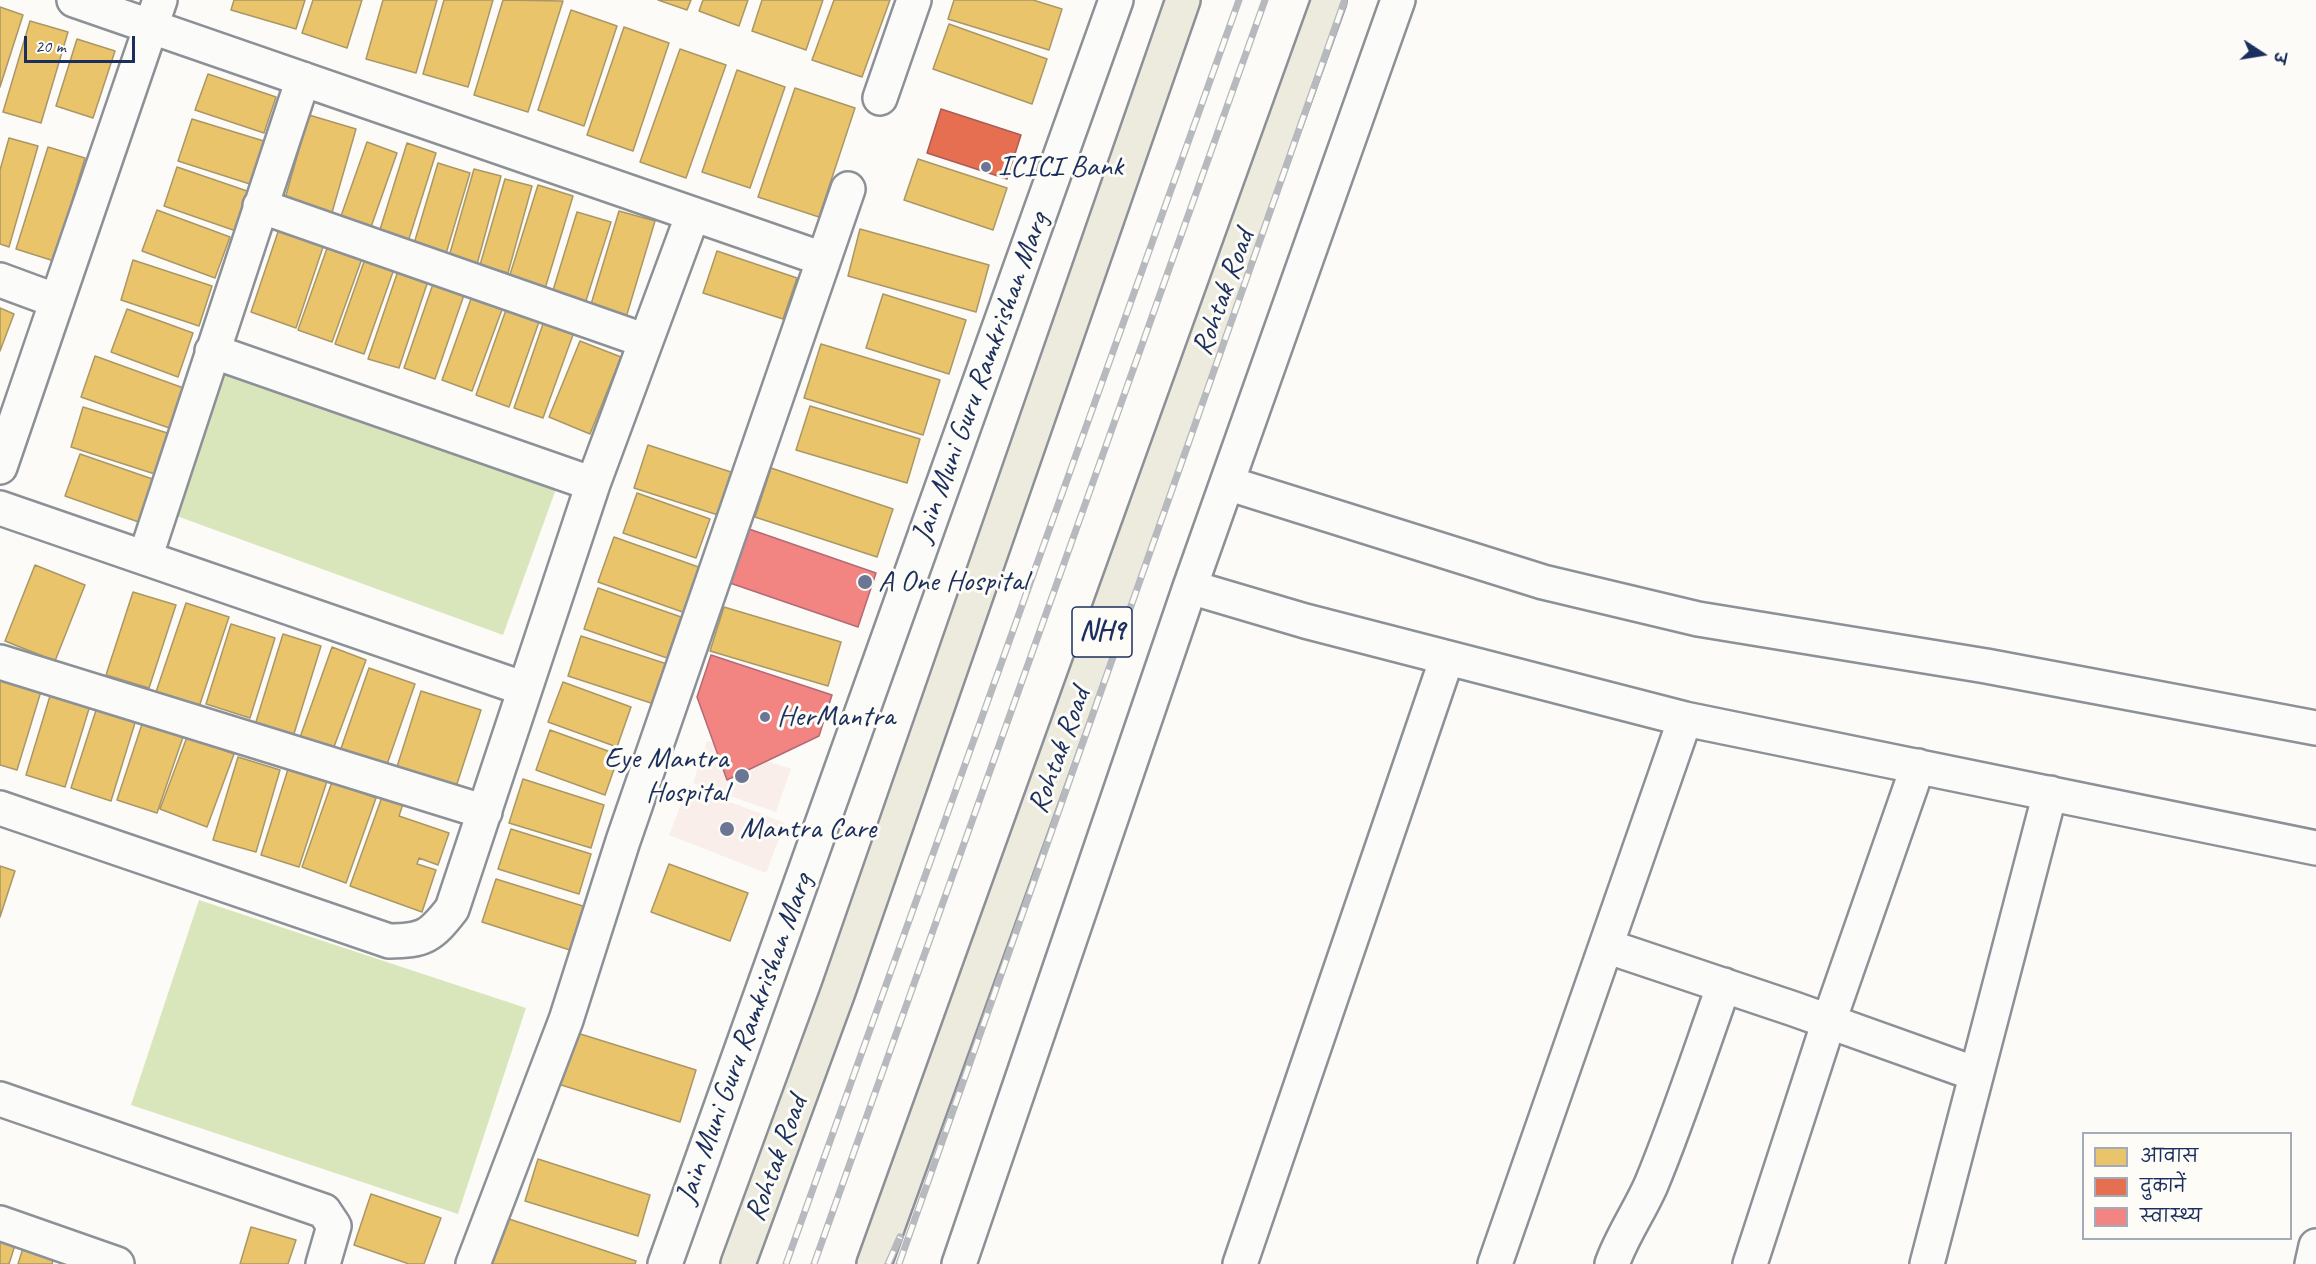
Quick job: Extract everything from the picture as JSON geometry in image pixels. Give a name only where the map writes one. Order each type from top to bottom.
[{"type":"main road","name":"Rohtak Road","points":[[738,1264],[838,992],[1183,0]]},
{"type":"main road","name":"Rohtak Road","points":[[874,1264],[1329,0]]},
{"type":"street","points":[[74,0],[156,14],[303,80],[823,260]]},
{"type":"street","points":[[880,98],[914,0]]},
{"type":"street","name":"Jain Muni Guru Ramkrishan Marg","points":[[665,1264],[1116,0]]},
{"type":"street","points":[[960,1264],[1190,588],[1398,0]]},
{"type":"street","points":[[0,467],[156,14]]},
{"type":"street","points":[[145,558],[303,80]]},
{"type":"street","points":[[473,1264],[566,1020],[622,841],[848,189]]},
{"type":"street","points":[[260,206],[646,340]]},
{"type":"street","points":[[0,808],[389,941],[418,941],[436,930],[452,909],[593,484],[693,214]]},
{"type":"street","points":[[0,280],[57,301]]},
{"type":"street","points":[[212,351],[593,484]]},
{"type":"street","points":[[1227,483],[1543,582],[1698,619],[1986,666],[2316,728]]},
{"type":"street","points":[[0,508],[525,689]]},
{"type":"street","points":[[1190,588],[1305,621],[1685,719],[2316,848]]},
{"type":"street","points":[[1240,1264],[1447,658]]},
{"type":"street","points":[[0,662],[484,812]]},
{"type":"street","points":[[1495,1264],[1685,719]]},
{"type":"street","points":[[1750,1264],[1829,1021],[1918,766]]},
{"type":"street","points":[[1928,1264],[2050,793]]},
{"type":"street","points":[[1606,946],[1829,1021],[1976,1074]]},
{"type":"street","points":[[1612,1264],[1646,1196],[1670,1140],[1724,985]]},
{"type":"street","points":[[0,1099],[324,1211],[334,1226],[323,1264]]},
{"type":"street","points":[[0,1223],[117,1264]]},
{"type":"street","points":[[2312,1264],[2316,1246]]},
{"type":"shaded area","name":"Eye Mantra Hospital","points":[[707,741],[791,769],[776,812],[693,783]]},
{"type":"shaded area","name":"Mantra Care","points":[[688,786],[785,823],[766,873],[669,835]]},
{"type":"green space","points":[[231,359],[560,478],[503,635],[174,515]]},
{"type":"green space","points":[[199,900],[526,1008],[458,1214],[131,1105]]},
{"type":"building: आवास","points":[[234,0],[305,0],[296,29],[231,10]]},
{"type":"building: आवास","points":[[313,0],[362,0],[347,48],[302,33]]},
{"type":"building: आवास","points":[[383,0],[437,0],[416,73],[366,59]]},
{"type":"building: आवास","points":[[444,0],[493,0],[468,87],[423,74]]},
{"type":"building: आवास","points":[[503,0],[563,1],[528,112],[474,95]]},
{"type":"building: आवास","points":[[658,0],[691,0],[687,10]]},
{"type":"building: आवास","points":[[703,0],[748,0],[739,26],[699,11]]},
{"type":"building: आवास","points":[[762,0],[823,0],[806,50],[752,31]]},
{"type":"building: आवास","points":[[834,0],[890,0],[862,77],[812,60]]},
{"type":"building: आवास","points":[[954,0],[1033,0],[1062,9],[1049,50],[948,19]]},
{"type":"building: आवास","points":[[0,7],[23,15],[0,87]]},
{"type":"building: आवास","points":[[571,10],[617,26],[584,126],[538,110]]},
{"type":"building: आवास","points":[[30,21],[68,32],[41,123],[3,112]]},
{"type":"building: आवास","points":[[949,24],[1047,59],[1032,104],[933,69]]},
{"type":"building: आवास","points":[[624,27],[669,43],[633,151],[587,135]]},
{"type":"building: आवास","points":[[77,39],[115,51],[93,118],[56,106]]},
{"type":"building: आवास","points":[[680,49],[726,65],[686,178],[640,162]]},
{"type":"building: आवास","points":[[737,70],[785,87],[750,188],[702,172]]},
{"type":"building: आवास","points":[[208,74],[276,97],[264,133],[195,110]]},
{"type":"building: आवास","points":[[795,88],[855,108],[819,217],[758,197]]},
{"type":"building: आवास","points":[[309,115],[356,129],[329,223],[282,209]]},
{"type":"building: आवास","points":[[192,119],[267,142],[253,185],[178,161]]},
{"type":"building: आवास","points":[[9,138],[38,146],[9,247],[0,244],[0,170]]},
{"type":"building: आवास","points":[[367,142],[397,153],[371,227],[341,216]]},
{"type":"building: आवास","points":[[407,143],[436,153],[407,245],[378,236]]},
{"type":"building: आवास","points":[[48,147],[85,158],[54,261],[16,249]]},
{"type":"building: आवास","points":[[918,159],[1007,188],[993,230],[904,200]]},
{"type":"building: आवास","points":[[438,163],[470,173],[445,257],[413,247]]},
{"type":"building: आवास","points":[[177,167],[250,192],[236,231],[164,206]]},
{"type":"building: आवास","points":[[474,169],[501,176],[476,268],[448,260]]},
{"type":"building: आवास","points":[[505,179],[532,186],[508,273],[480,265]]},
{"type":"building: आवास","points":[[538,185],[573,196],[544,292],[508,281]]},
{"type":"building: आवास","points":[[157,210],[230,237],[215,278],[142,251]]},
{"type":"building: आवास","points":[[619,211],[655,221],[625,321],[589,311]]},
{"type":"building: आवास","points":[[577,212],[611,222],[584,307],[551,297]]},
{"type":"building: आवास","points":[[279,229],[324,244],[296,328],[251,312]]},
{"type":"building: आवास","points":[[860,229],[989,265],[976,312],[848,276]]},
{"type":"building: आवास","points":[[330,240],[364,253],[332,342],[298,330]]},
{"type":"building: आवास","points":[[717,251],[797,278],[783,319],[703,293]]},
{"type":"building: आवास","points":[[365,259],[394,269],[364,354],[335,344]]},
{"type":"building: आवास","points":[[133,260],[212,286],[199,326],[121,300]]},
{"type":"building: आवास","points":[[399,268],[429,278],[399,368],[368,359]]},
{"type":"building: आवास","points":[[434,281],[465,292],[435,379],[404,368]]},
{"type":"building: आवास","points":[[883,294],[966,320],[949,374],[866,348]]},
{"type":"building: आवास","points":[[472,296],[503,307],[472,391],[442,380]]},
{"type":"building: आवास","points":[[507,307],[540,319],[509,407],[476,395]]},
{"type":"building: आवास","points":[[0,308],[14,314],[0,351]]},
{"type":"building: आवास","points":[[127,309],[193,333],[178,377],[111,352]]},
{"type":"building: आवास","points":[[544,321],[574,332],[543,418],[514,408]]},
{"type":"building: आवास","points":[[580,341],[621,357],[590,434],[549,417]]},
{"type":"building: आवास","points":[[821,344],[940,380],[923,435],[804,398]]},
{"type":"building: आवास","points":[[95,356],[189,390],[175,430],[81,397]]},
{"type":"building: आवास","points":[[810,406],[920,439],[907,483],[796,450]]},
{"type":"building: आवास","points":[[83,407],[174,435],[161,476],[71,447]]},
{"type":"building: आवास","points":[[648,445],[731,472],[718,515],[634,488]]},
{"type":"building: आवास","points":[[80,454],[164,483],[150,526],[65,496]]},
{"type":"building: आवास","points":[[771,468],[893,509],[877,557],[755,517]]},
{"type":"building: आवास","points":[[637,493],[710,519],[696,558],[623,533]]},
{"type":"building: आवास","points":[[614,537],[707,570],[691,615],[598,582]]},
{"type":"building: आवास","points":[[35,565],[85,585],[55,661],[5,641]]},
{"type":"building: आवास","points":[[598,588],[681,617],[667,658],[584,629]]},
{"type":"building: आवास","points":[[133,592],[176,605],[149,688],[106,675]]},
{"type":"building: आवास","points":[[186,603],[229,617],[198,710],[155,695]]},
{"type":"building: आवास","points":[[724,607],[841,642],[828,686],[710,651]]},
{"type":"building: आवास","points":[[231,624],[275,638],[250,718],[206,704]]},
{"type":"building: आवास","points":[[283,634],[321,646],[293,737],[255,725]]},
{"type":"building: आवास","points":[[581,636],[667,664],[654,704],[568,676]]},
{"type":"building: आवास","points":[[332,647],[366,660],[331,755],[298,743]]},
{"type":"building: आवास","points":[[369,668],[415,684],[384,773],[338,757]]},
{"type":"building: आवास","points":[[0,676],[42,688],[17,770],[0,765]]},
{"type":"building: आवास","points":[[563,682],[631,707],[617,747],[548,722]]},
{"type":"building: आवास","points":[[53,686],[92,699],[65,787],[26,775]]},
{"type":"building: आवास","points":[[421,691],[481,710],[455,790],[396,770]]},
{"type":"building: आवास","points":[[99,701],[138,713],[111,801],[71,788]]},
{"type":"building: आवास","points":[[142,724],[183,737],[157,813],[117,800]]},
{"type":"building: आवास","points":[[550,730],[619,755],[605,795],[536,770]]},
{"type":"building: आवास","points":[[187,737],[234,754],[207,827],[160,809]]},
{"type":"building: आवास","points":[[238,757],[280,770],[256,852],[213,840]]},
{"type":"building: आवास","points":[[289,766],[328,778],[299,867],[261,855]]},
{"type":"building: आवास","points":[[523,779],[604,805],[591,848],[509,823]]},
{"type":"building: आवास","points":[[332,782],[376,798],[346,883],[302,867]]},
{"type":"building: आवास","points":[[382,797],[403,804],[399,816],[449,833],[438,865],[419,858],[417,864],[436,870],[422,912],[350,886]]},
{"type":"building: आवास","points":[[511,829],[591,854],[579,894],[498,869]]},
{"type":"building: आवास","points":[[669,864],[748,893],[730,941],[651,912]]},
{"type":"building: आवास","points":[[0,866],[15,871],[0,917]]},
{"type":"building: आवास","points":[[496,879],[586,907],[573,951],[482,922]]},
{"type":"building: आवास","points":[[574,1032],[696,1070],[680,1122],[558,1084]]},
{"type":"building: आवास","points":[[538,1159],[650,1195],[638,1236],[525,1201]]},
{"type":"building: आवास","points":[[371,1194],[441,1218],[424,1264],[409,1264],[354,1245]]},
{"type":"building: आवास","points":[[500,1216],[636,1261],[635,1264],[485,1264]]},
{"type":"building: आवास","points":[[251,1227],[296,1240],[288,1264],[240,1264]]},
{"type":"building: आवास","points":[[0,1236],[16,1242],[9,1264],[0,1264]]},
{"type":"building: आवास","points":[[24,1245],[55,1254],[52,1264],[18,1264]]},
{"type":"building: दुकानें","points":[[941,109],[1021,135],[1007,179],[927,153]]},
{"type":"building: स्वास्थ्य","points":[[749,529],[876,573],[858,627],[730,583]]},
{"type":"building: स्वास्थ्य","name":"HerMantra","points":[[711,655],[832,695],[819,736],[727,780],[697,697]]},
{"type":"railway","points":[[786,1264],[1239,0]]},
{"type":"railway","points":[[814,1264],[1265,0]]},
{"type":"railway","points":[[899,1264],[1344,2]]},
{"type":"railway","points":[[888,1264],[900,1237]]},
{"type":"place","name":"ICICI Bank","points":[[986,167]]},
{"type":"place","name":"A One Hospital","points":[[865,582]]},
{"type":"place","name":"HerMantra","points":[[765,717]]},
{"type":"place","name":"Eye Mantra Hospital","points":[[742,776]]},
{"type":"place","name":"Mantra Care","points":[[727,829]]}]
